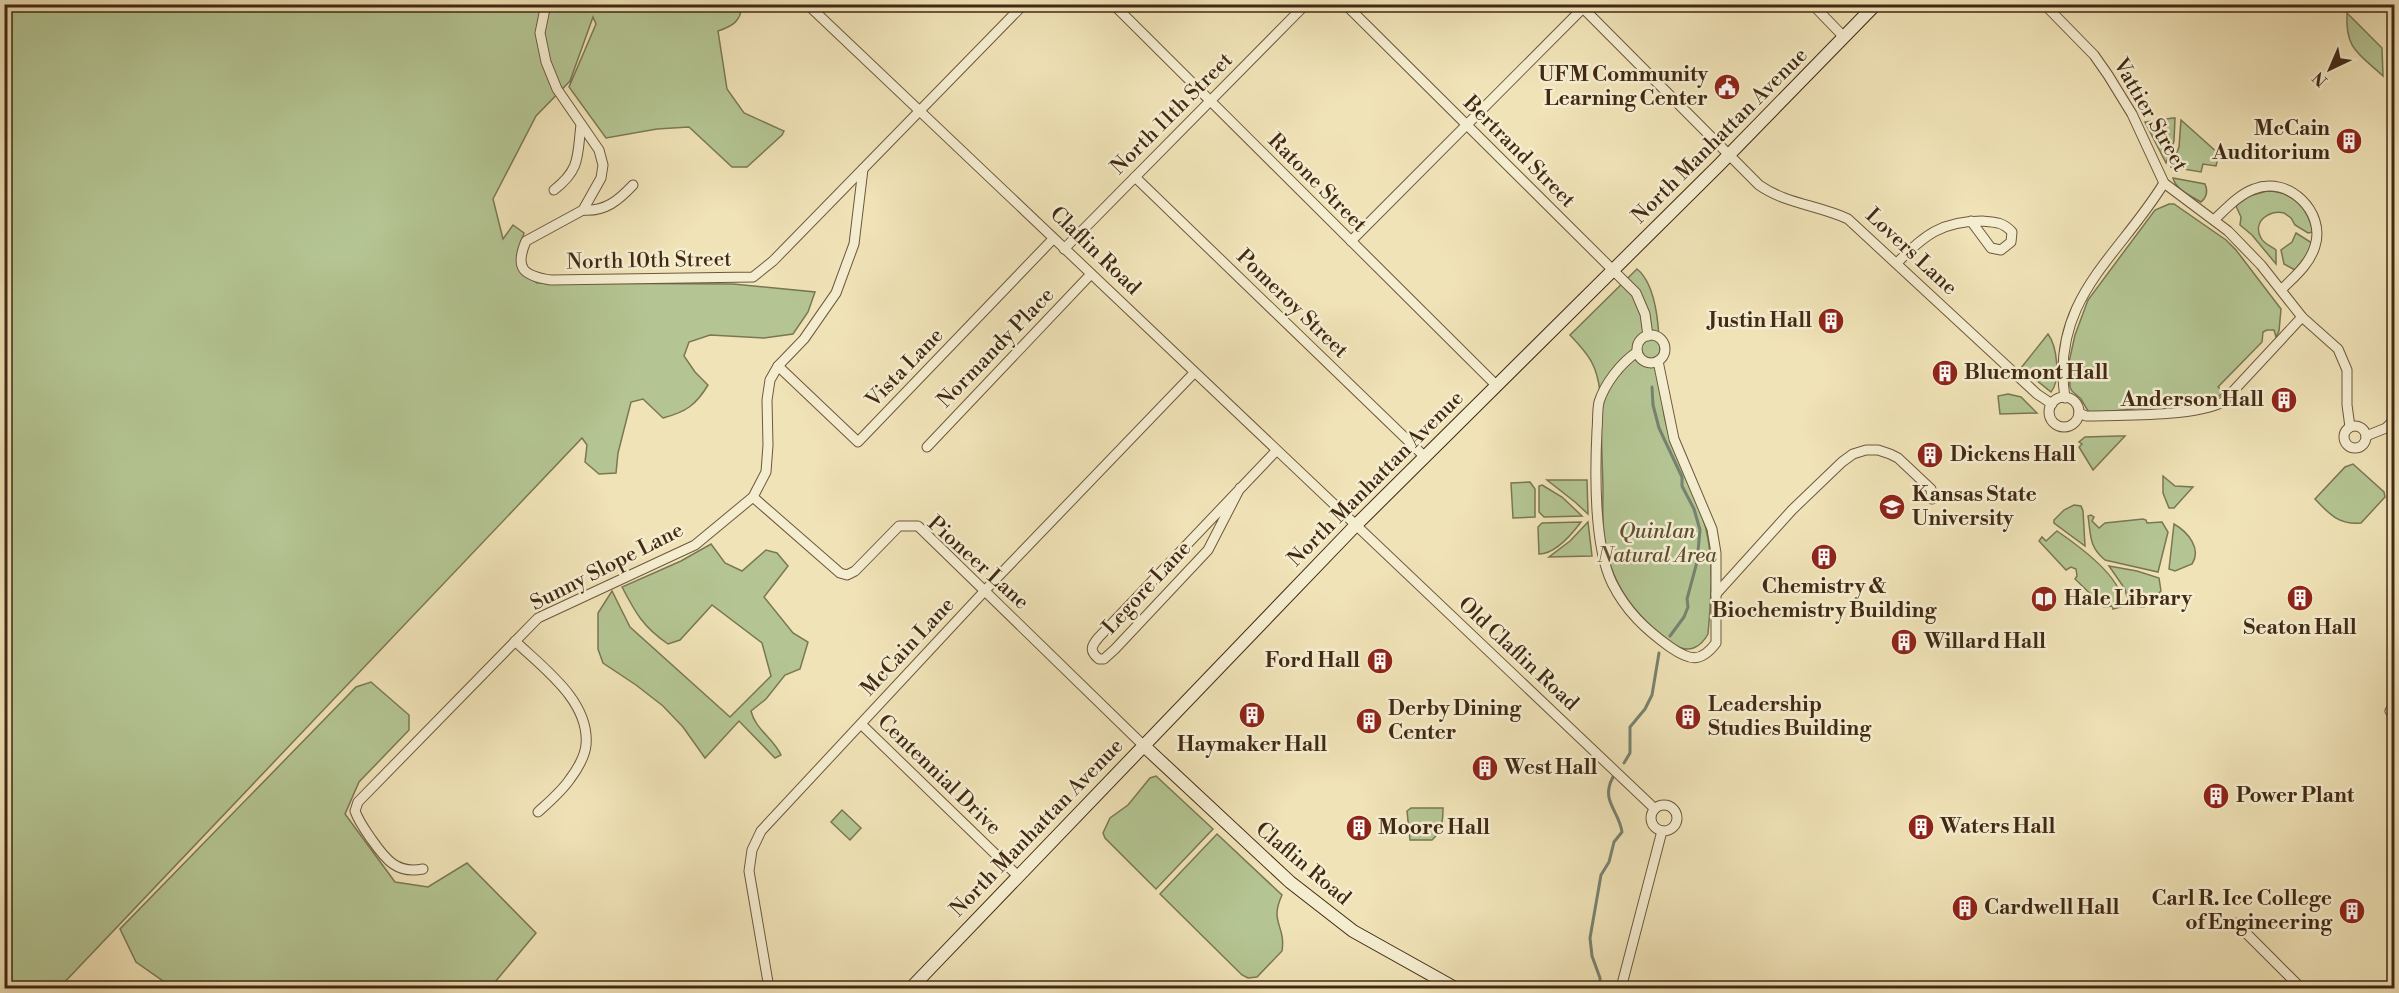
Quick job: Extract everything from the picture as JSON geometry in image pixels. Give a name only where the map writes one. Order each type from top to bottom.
[{"type":"street","points":[[546,4],[540,33],[546,62],[557,89],[599,150],[603,165],[601,178],[583,210]]},
{"type":"street","name":"Claflin Road","points":[[807,4],[1355,526]]},
{"type":"street","name":"North 10th Street","points":[[583,210],[526,241],[520,263],[532,278],[551,280],[753,277],[773,261],[1024,4]]},
{"type":"street","name":"Ratone Street","points":[[1113,4],[1497,386]]},
{"type":"street","name":"North 11th Street","points":[[1064,249],[1306,4]]},
{"type":"street","name":"Bertrand Street","points":[[1345,4],[1636,293],[1645,315],[1648,336]]},
{"type":"street","points":[[1812,4],[1844,37]]},
{"type":"street","name":"North Manhattan Avenue","points":[[911,988],[1355,526],[1730,155],[1876,4]]},
{"type":"street","name":"Vattier Street","points":[[2044,4],[2094,55],[2108,75],[2132,114],[2164,183],[2228,231],[2261,265],[2302,317],[2338,349],[2347,370],[2347,405],[2350,427]]},
{"type":"street","points":[[1351,242],[1583,6]]},
{"type":"street","name":"Lovers Lane","points":[[1583,6],[1766,189],[1785,200],[1832,211],[1848,219],[2037,394],[2052,404]]},
{"type":"street","points":[[554,190],[569,179],[577,159],[581,125]]},
{"type":"street","name":"Sunny Slope Lane","points":[[423,869],[413,871],[391,864],[358,820],[355,811],[358,802],[538,618],[695,544],[753,497],[766,472],[767,400],[770,380],[778,366],[804,339],[836,293],[854,244],[863,169]]},
{"type":"street","name":"Pomeroy Street","points":[[1135,177],[1425,457]]},
{"type":"street","points":[[2065,398],[2061,373],[2064,344],[2084,290],[2164,183]]},
{"type":"street","points":[[583,210],[605,208],[621,198],[633,185]]},
{"type":"street","points":[[2214,220],[2236,199],[2254,188],[2263,186],[2284,188],[2306,204],[2315,222],[2318,238],[2315,249],[2301,270],[2281,290]]},
{"type":"street","points":[[1897,263],[1913,246],[1930,233],[1946,224],[1971,221]]},
{"type":"street","name":"Vista Lane","points":[[778,366],[858,442],[1053,239]]},
{"type":"street","name":"Normandy Place","points":[[927,447],[1091,274]]},
{"type":"street","points":[[2079,413],[2072,425],[2058,425],[2050,415],[2052,404],[2065,398],[2075,402],[2079,413],[2086,416],[2140,415],[2211,408],[2223,402],[2302,317]]},
{"type":"street","points":[[1648,336],[1659,338],[1664,345],[1664,354],[1658,361],[1646,362],[1637,352],[1638,343],[1648,336]]},
{"type":"street","points":[[1637,352],[1625,360],[1618,369],[1599,403],[1596,445],[1599,537],[1603,558],[1612,582],[1638,622],[1683,656],[1703,656],[1716,643],[1716,553],[1712,529],[1674,439],[1658,361]]},
{"type":"street","name":"McCain Lane","points":[[769,988],[749,871],[752,850],[761,831],[985,591],[1194,373]]},
{"type":"street","points":[[2366,436],[2386,428],[2394,420]]},
{"type":"street","points":[[2350,427],[2361,428],[2366,436],[2364,443],[2358,447],[2348,445],[2344,435],[2350,427]]},
{"type":"street","points":[[1716,594],[1792,510],[1853,454],[1866,450],[1878,450],[1898,459],[1931,489],[1932,499]]},
{"type":"street","name":"Legore Lane","points":[[1240,488],[1208,550],[1115,650],[1104,659],[1099,659],[1092,650],[1093,644],[1240,488],[1276,451]]},
{"type":"street","name":"Pioneer Lane","points":[[753,497],[840,573],[847,575],[855,571],[898,525],[918,526],[1143,745]]},
{"type":"street","name":"Old Claflin Road","points":[[1355,526],[1654,808]]},
{"type":"street","points":[[515,641],[562,687],[578,709],[585,737],[586,746],[581,761],[570,780],[538,812]]},
{"type":"street","name":"Centennial Drive","points":[[861,724],[1018,876]]},
{"type":"street","name":"Claflin Road","points":[[1143,745],[1285,879],[1353,931],[1455,988]]},
{"type":"street","points":[[1668,805],[1677,814],[1677,821],[1673,827],[1662,831],[1654,827],[1650,816],[1654,808],[1668,805]]},
{"type":"street","points":[[1621,988],[1662,831]]},
{"type":"street","points":[[2236,923],[2301,988]]},
{"type":"green space","points":[[5,5],[742,5],[738,19],[718,31],[727,89],[744,113],[784,131],[782,135],[747,167],[732,167],[689,127],[657,129],[606,138],[569,87],[596,24],[593,17],[570,81],[536,116],[493,199],[503,239],[513,225],[524,233],[520,246],[524,274],[537,283],[733,284],[815,292],[808,312],[793,334],[764,338],[710,335],[689,342],[684,356],[708,385],[690,407],[663,418],[643,399],[631,402],[618,453],[616,473],[599,474],[585,462],[587,445],[582,438],[59,988],[5,988]]},
{"type":"green space","points":[[2347,13],[2382,48],[2383,76],[2360,55],[2351,43],[2348,35]]},
{"type":"green space","points":[[2175,118],[2174,141],[2166,163],[2145,122]]},
{"type":"green space","points":[[2181,120],[2219,154],[2216,166],[2203,164],[2201,172],[2171,167],[2179,147]]},
{"type":"green space","points":[[2173,178],[2205,184],[2207,191],[2205,198],[2201,202],[2189,195],[2177,186]]},
{"type":"green space","points":[[2267,191],[2284,194],[2298,202],[2311,223],[2313,232],[2308,233],[2295,225],[2284,213],[2273,213],[2264,218],[2260,222],[2259,232],[2264,242],[2276,250],[2276,264],[2252,235],[2240,225],[2241,217],[2236,206],[2249,196]]},
{"type":"green space","points":[[2174,204],[2226,240],[2236,250],[2281,309],[2279,331],[2276,337],[2274,330],[2263,332],[2262,342],[2218,387],[2224,392],[2213,401],[2093,413],[2088,411],[2070,387],[2069,362],[2075,335],[2088,300],[2155,210]]},
{"type":"green space","points":[[2296,233],[2312,243],[2307,255],[2295,270],[2284,264],[2281,250],[2292,242]]},
{"type":"green space","name":"Quinlan Natural Area","points":[[1637,269],[1646,281],[1653,297],[1657,316],[1662,398],[1667,429],[1702,515],[1709,542],[1711,581],[1708,634],[1698,646],[1690,649],[1675,645],[1636,611],[1611,568],[1603,528],[1599,383],[1591,361],[1570,335]]},
{"type":"green space","points":[[2048,334],[2054,346],[2057,363],[2056,380],[2051,392],[2021,368]]},
{"type":"green space","points":[[2008,394],[2021,397],[2037,413],[2000,414],[1998,396]]},
{"type":"green space","points":[[2125,436],[2093,470],[2079,447],[2082,444],[2079,442],[2085,437]]},
{"type":"green space","points":[[2353,464],[2384,492],[2385,497],[2361,523],[2340,520],[2330,514],[2315,499],[2345,467]]},
{"type":"green space","points":[[2163,476],[2175,486],[2193,487],[2174,508],[2169,508],[2163,493]]},
{"type":"green space","points":[[1547,480],[1587,480],[1588,514],[1575,502]]},
{"type":"green space","points":[[1530,482],[1535,489],[1535,517],[1513,518],[1511,483]]},
{"type":"green space","points":[[1542,485],[1562,497],[1582,516],[1544,517],[1539,512],[1539,486]]},
{"type":"green space","points":[[2074,505],[2081,506],[2083,511],[2085,546],[2054,523],[2054,520],[2064,510]]},
{"type":"green space","points":[[2088,516],[2094,517],[2092,521],[2099,528],[2105,523],[2143,519],[2147,523],[2162,522],[2168,532],[2158,572],[2105,560],[2092,541]]},
{"type":"green space","points":[[1581,522],[1557,547],[1539,554],[1538,527],[1542,523]]},
{"type":"green space","points":[[1588,522],[1592,556],[1549,557],[1570,541]]},
{"type":"green space","points":[[2174,524],[2192,541],[2195,553],[2192,564],[2175,571],[2169,569]]},
{"type":"green space","points":[[2057,531],[2099,564],[2109,575],[2117,586],[2121,597],[2121,607],[2113,609],[2112,606],[2104,607],[2075,579],[2076,569],[2071,567],[2066,570],[2039,541],[2042,537],[2046,541]]},
{"type":"green space","points":[[711,544],[725,563],[742,571],[766,550],[777,553],[788,566],[764,597],[793,633],[808,642],[800,669],[785,675],[766,699],[751,711],[756,723],[774,743],[781,755],[775,758],[739,721],[705,758],[683,727],[663,706],[603,663],[598,649],[598,613],[612,591],[630,627],[730,717],[771,676],[762,643],[712,605],[680,640],[668,644],[640,618],[622,587],[681,561]]},
{"type":"green space","points":[[2109,566],[2159,578],[2161,591],[2144,607],[2129,606],[2125,589]]},
{"type":"green space","points":[[371,682],[409,715],[409,730],[359,782],[345,814],[395,882],[428,887],[467,863],[536,933],[490,988],[173,988],[136,962],[120,929],[356,687]]},
{"type":"green space","points":[[1156,776],[1213,829],[1156,889],[1105,838],[1103,833],[1110,818],[1128,805],[1150,778]]},
{"type":"green space","points":[[1411,808],[1443,808],[1441,825],[1432,840],[1410,840],[1407,811]]},
{"type":"green space","points":[[842,810],[861,828],[850,840],[831,822]]},
{"type":"green space","points":[[1217,834],[1282,895],[1278,904],[1277,918],[1282,935],[1282,951],[1257,977],[1248,978],[1242,975],[1160,894]]},
{"type":"waterway","points":[[1652,387],[1653,405],[1659,428],[1682,477],[1682,486],[1694,509],[1700,530],[1697,562],[1687,599],[1688,607],[1684,617],[1670,636]]},
{"type":"waterway","points":[[1624,763],[1630,753],[1630,727],[1645,709],[1652,695],[1659,653]]},
{"type":"waterway","points":[[1600,988],[1600,978],[1592,956],[1590,938],[1601,875],[1609,862],[1614,842],[1622,832],[1608,793],[1613,777]]},
{"type":"place","name":"UFM Community Learning Center","points":[[1727,87]]},
{"type":"place","name":"McCain Auditorium","points":[[2349,141]]},
{"type":"place","name":"Justin Hall","points":[[1831,321]]},
{"type":"place","name":"Bluemont Hall","points":[[1945,373]]},
{"type":"place","name":"Anderson Hall","points":[[2284,400]]},
{"type":"place","name":"Dickens Hall","points":[[1930,455]]},
{"type":"place","name":"Kansas State University","points":[[1892,507]]},
{"type":"place","name":"Chemistry & Biochemistry Building","points":[[1824,557]]},
{"type":"place","name":"Seaton Hall","points":[[2300,598]]},
{"type":"place","name":"Hale Library","points":[[2044,599]]},
{"type":"place","name":"Willard Hall","points":[[1904,642]]},
{"type":"place","name":"Ford Hall","points":[[1380,661]]},
{"type":"place","name":"Haymaker Hall","points":[[1252,715]]},
{"type":"place","name":"Leadership Studies Building","points":[[1688,717]]},
{"type":"place","name":"Derby Dining Center","points":[[1369,721]]},
{"type":"place","name":"West Hall","points":[[1485,768]]},
{"type":"place","name":"Power Plant","points":[[2216,796]]},
{"type":"place","name":"Waters Hall","points":[[1921,827]]},
{"type":"place","name":"Moore Hall","points":[[1359,828]]},
{"type":"place","name":"Cardwell Hall","points":[[1965,908]]},
{"type":"place","name":"Carl R. Ice College of Engineering","points":[[2352,911]]}]
